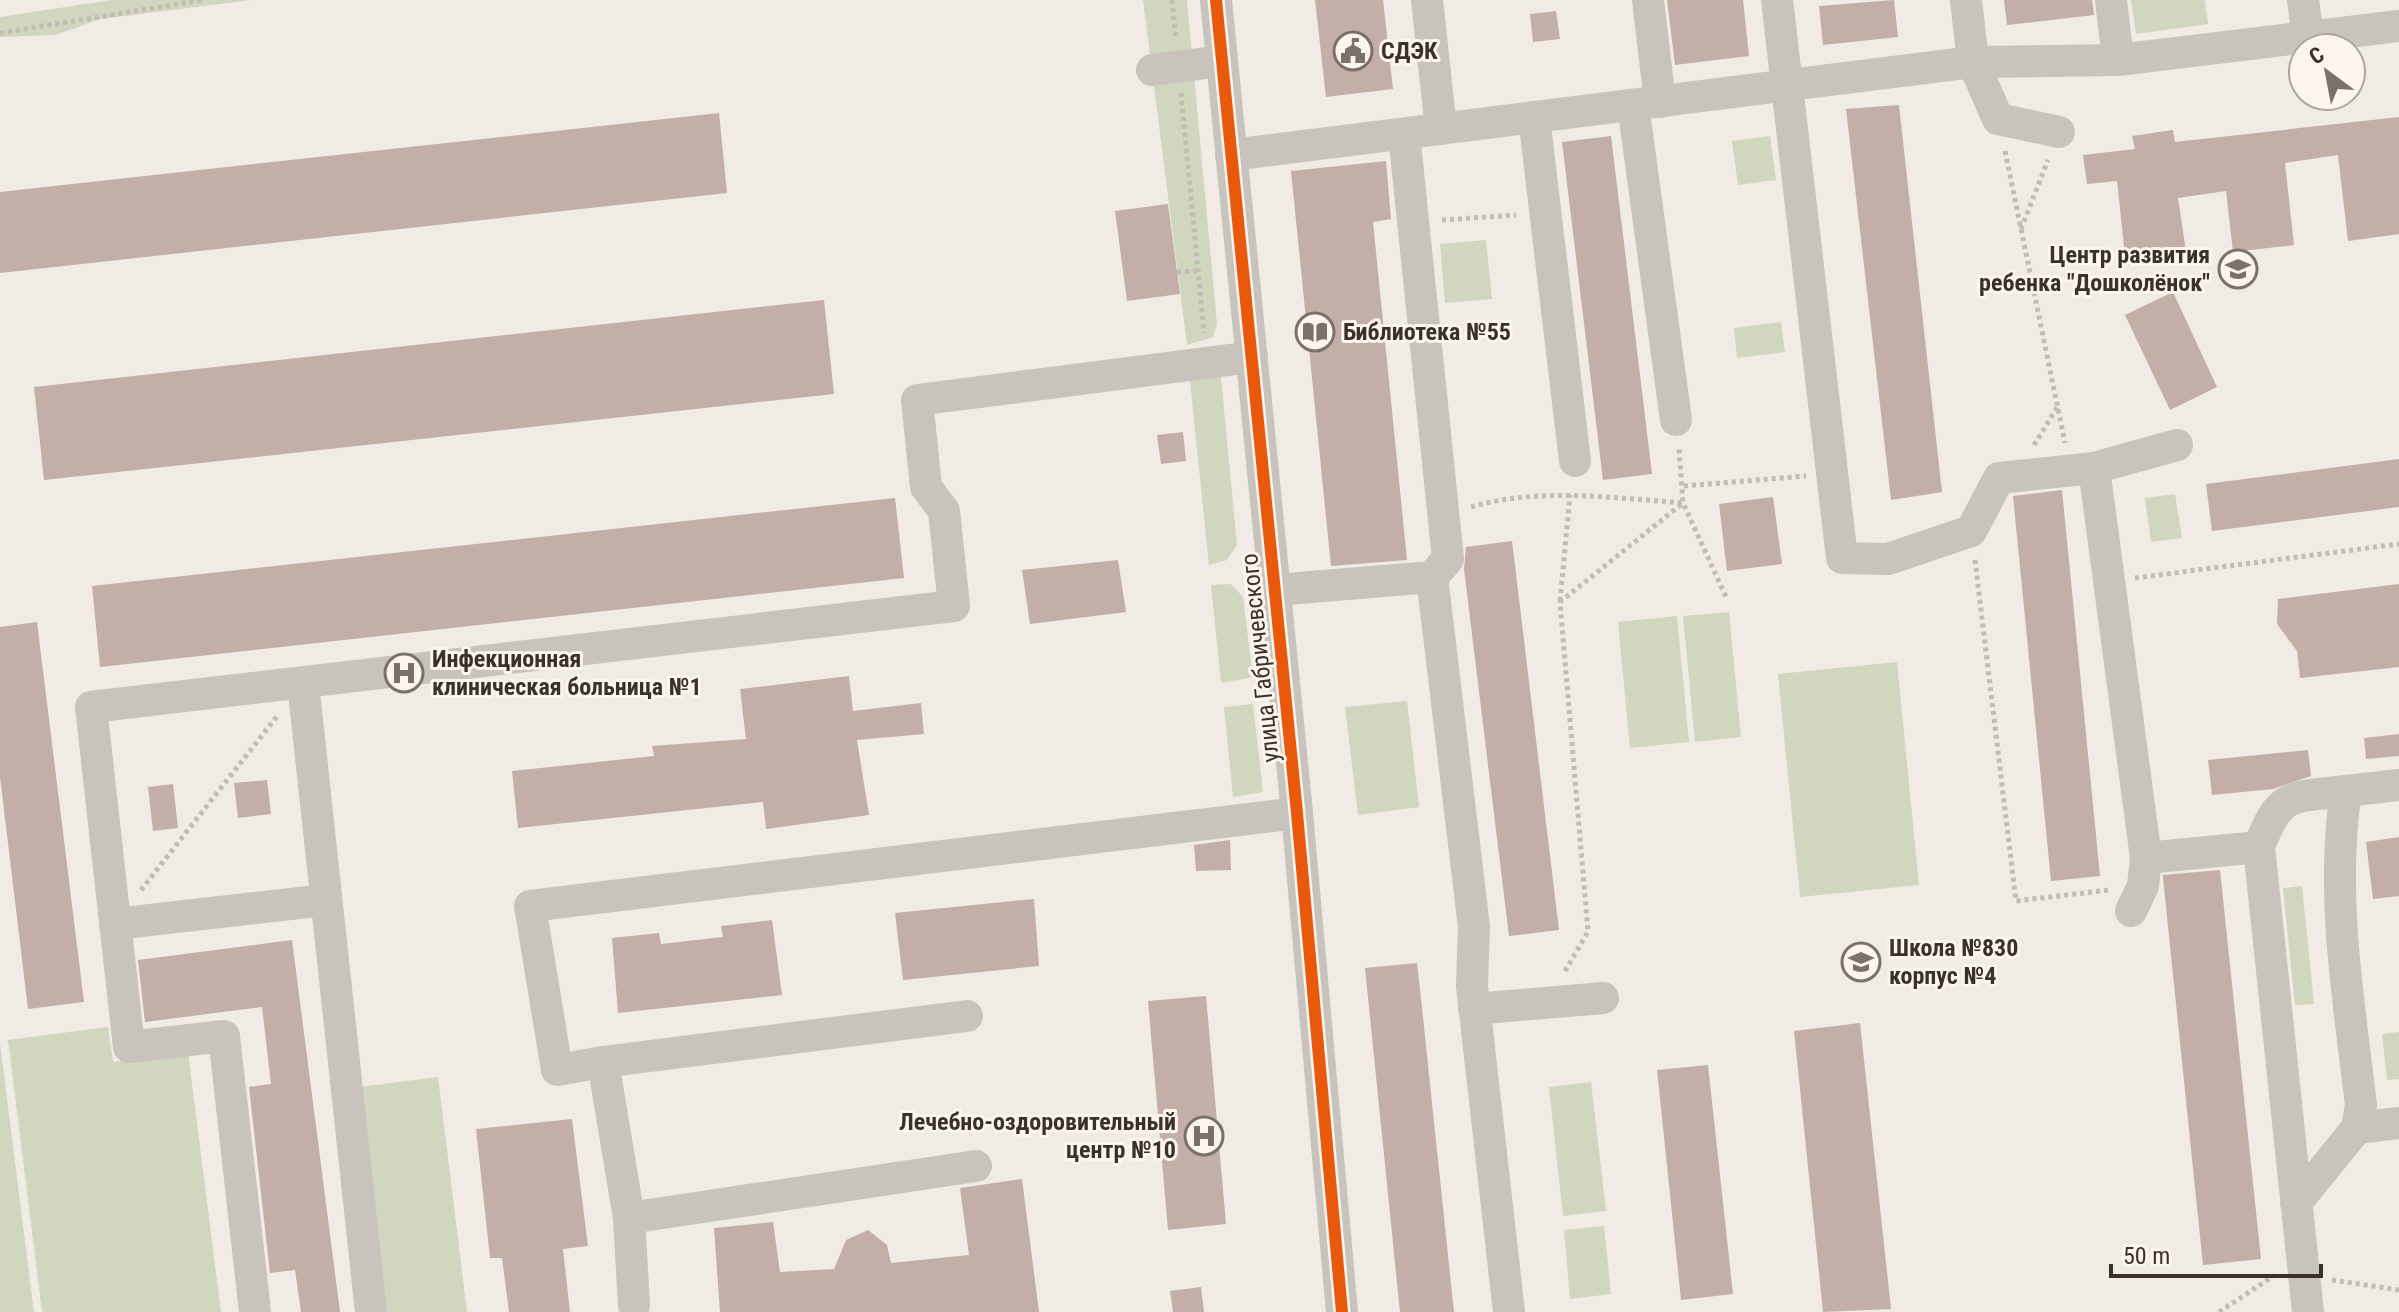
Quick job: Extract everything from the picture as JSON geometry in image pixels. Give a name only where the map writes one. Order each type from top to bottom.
[{"type":"street","name":"улица Габричевского","points":[[1216,0],[1297,813],[1342,1312]]},
{"type":"street","points":[[1427,0],[1441,129]]},
{"type":"street","points":[[1648,0],[1646,103],[1676,420]]},
{"type":"street","points":[[1777,0],[1842,558],[1888,559],[1971,531],[1999,478],[2082,468],[2177,445]]},
{"type":"street","points":[[1966,0],[1973,62],[1998,119],[2059,132]]},
{"type":"street","points":[[2111,0],[2118,60]]},
{"type":"street","points":[[2303,0],[2307,32]]},
{"type":"street","points":[[2349,32],[2399,26]]},
{"type":"street","points":[[1231,155],[1973,62],[2118,60],[2287,40]]},
{"type":"street","points":[[1165,68],[1222,61]]},
{"type":"street","points":[[1534,117],[1575,461]]},
{"type":"street","points":[[1275,590],[1432,577],[1448,559],[1404,134]]},
{"type":"street","points":[[255,1312],[224,1036],[129,1047],[91,707],[954,606],[944,511],[926,487],[917,400],[1252,357]]},
{"type":"street","points":[[2082,468],[2110,580],[2140,885],[2259,847]]},
{"type":"street","points":[[1432,577],[1474,927],[1474,1009],[1509,1312]]},
{"type":"street","points":[[303,683],[371,1312]]},
{"type":"street","points":[[2308,1312],[2259,847],[2272,814],[2284,801],[2399,785]]},
{"type":"street","points":[[2296,1203],[2357,1128],[2361,1105],[2341,903],[2340,829],[2346,791]]},
{"type":"street","points":[[967,1016],[557,1070],[530,906],[1297,813]]},
{"type":"street","points":[[115,924],[326,900]]},
{"type":"street","points":[[1474,1009],[1603,998]]},
{"type":"street","points":[[603,1062],[629,1218],[634,1305]]},
{"type":"street","points":[[2357,1128],[2399,1123]]},
{"type":"street","points":[[629,1218],[976,1166]]},
{"type":"path","points":[[0,33],[202,0]]},
{"type":"path","points":[[1172,0],[1165,68],[1198,271],[1207,361]]},
{"type":"path","points":[[1998,119],[2058,406],[2082,468]]},
{"type":"path","points":[[2021,230],[2059,132]]},
{"type":"path","points":[[1413,223],[1545,212]]},
{"type":"path","points":[[1177,272],[1198,271]]},
{"type":"path","points":[[2014,476],[2058,406]]},
{"type":"path","points":[[1676,420],[1684,486],[1683,503],[1726,597]]},
{"type":"path","points":[[1546,1003],[1588,932],[1560,602],[1575,461]]},
{"type":"path","points":[[1684,486],[1833,474]]},
{"type":"path","points":[[1500,499],[1570,495],[1683,503]]},
{"type":"path","points":[[1560,602],[1683,503]]},
{"type":"path","points":[[1971,531],[2016,901],[2140,885]]},
{"type":"path","points":[[2110,580],[2399,544]]},
{"type":"path","points":[[115,924],[303,683]]},
{"type":"green space","points":[[112,0],[251,0],[101,19],[55,35],[0,37],[0,17]]},
{"type":"green space","points":[[1143,0],[1187,0],[1217,324],[1213,337],[1187,345]]},
{"type":"green space","points":[[2131,0],[2205,0],[2208,24],[2136,34]]},
{"type":"green space","points":[[1770,136],[1776,180],[1738,185],[1732,141]]},
{"type":"green space","points":[[1486,240],[1492,299],[1445,303],[1440,244]]},
{"type":"green space","points":[[1781,322],[1785,352],[1737,358],[1734,328]]},
{"type":"green space","points":[[1213,370],[1221,378],[1237,545],[1227,560],[1209,565],[1189,372]]},
{"type":"green space","points":[[2175,494],[2182,538],[2151,542],[2145,498]]},
{"type":"green space","points":[[1231,584],[1243,597],[1253,677],[1221,683],[1211,585]]},
{"type":"green space","points":[[1729,612],[1741,737],[1695,742],[1683,616]]},
{"type":"green space","points":[[1677,616],[1689,742],[1630,748],[1618,622]]},
{"type":"green space","points":[[1897,662],[1919,885],[1800,897],[1778,674]]},
{"type":"green space","points":[[1407,701],[1419,807],[1358,815],[1345,707]]},
{"type":"green space","points":[[1253,704],[1263,792],[1233,797],[1224,707]]},
{"type":"green space","points":[[2302,886],[2314,1004],[2295,1005],[2283,888]]},
{"type":"green space","points":[[108,1027],[113,1062],[188,1052],[221,1312],[42,1312],[8,1040]]},
{"type":"green space","points":[[2399,1032],[2399,1079],[2387,1080],[2382,1034]]},
{"type":"green space","points":[[0,1043],[34,1312],[0,1312]]},
{"type":"green space","points":[[438,1077],[467,1312],[381,1312],[352,1088]]},
{"type":"green space","points":[[1591,1082],[1606,1211],[1563,1216],[1549,1087]]},
{"type":"green space","points":[[1604,1226],[1611,1294],[1570,1299],[1564,1230]]},
{"type":"building","points":[[1315,0],[1383,0],[1393,89],[1326,97]]},
{"type":"building","points":[[1667,0],[1743,0],[1749,56],[1675,65]]},
{"type":"building","points":[[1894,0],[1898,37],[1823,45],[1819,6]]},
{"type":"building","points":[[2004,0],[2092,0],[2094,15],[2007,25]]},
{"type":"building","points":[[1556,11],[1560,39],[1533,42],[1530,14]]},
{"type":"building","points":[[1899,105],[1942,492],[1891,500],[1846,109]]},
{"type":"building","points":[[719,113],[727,193],[0,273],[0,192]]},
{"type":"building","points":[[2399,117],[2399,234],[2348,241],[2338,155],[2285,163],[2294,245],[2233,252],[2226,191],[2178,198],[2187,258],[2126,265],[2117,181],[2087,184],[2083,155],[2135,149],[2132,136],[2173,130],[2175,142]]},
{"type":"building","points":[[1611,136],[1652,474],[1603,480],[1562,142]]},
{"type":"building","points":[[1386,161],[1391,219],[1373,222],[1407,560],[1331,566],[1291,171]]},
{"type":"building","points":[[1168,204],[1180,294],[1127,301],[1115,211]]},
{"type":"building","points":[[2173,292],[2217,387],[2170,410],[2125,315]]},
{"type":"building","points":[[824,300],[834,394],[44,480],[34,387]]},
{"type":"building","points":[[1183,432],[1186,461],[1161,464],[1157,435]]},
{"type":"building","points":[[2399,459],[2399,507],[2212,531],[2206,484]]},
{"type":"building","points":[[2062,490],[2100,876],[2051,881],[2013,496]]},
{"type":"building","points":[[1773,497],[1782,564],[1727,571],[1719,504]]},
{"type":"building","points":[[895,498],[904,578],[100,667],[92,586]]},
{"type":"building","points":[[1512,541],[1559,930],[1509,936],[1464,569],[1466,547]]},
{"type":"building","points":[[1118,560],[1126,612],[1030,624],[1022,570]]},
{"type":"building","points":[[2399,584],[2399,667],[2300,678],[2297,651],[2277,624],[2278,599]]},
{"type":"building","points":[[37,622],[84,1002],[28,1009],[0,777],[0,627]]},
{"type":"building","points":[[849,676],[853,711],[921,703],[924,734],[857,740],[869,815],[766,829],[763,802],[518,828],[512,771],[654,756],[652,746],[746,739],[740,689]]},
{"type":"building","points":[[2399,734],[2399,756],[2366,759],[2364,738]]},
{"type":"building","points":[[2308,750],[2311,776],[2273,789],[2212,795],[2208,760]]},
{"type":"building","points":[[267,780],[271,814],[238,818],[234,783]]},
{"type":"building","points":[[173,784],[178,828],[153,831],[148,787]]},
{"type":"building","points":[[2399,837],[2399,896],[2373,899],[2366,842]]},
{"type":"building","points":[[1230,840],[1231,870],[1196,871],[1194,845]]},
{"type":"building","points":[[2220,870],[2261,1259],[2203,1265],[2163,875]]},
{"type":"building","points":[[1034,899],[1039,966],[903,980],[895,913]]},
{"type":"building","points":[[772,920],[782,995],[618,1013],[612,938],[659,933],[661,944],[723,937],[721,926]]},
{"type":"building","points":[[292,940],[340,1312],[301,1312],[295,1270],[270,1273],[249,1087],[271,1084],[262,1007],[145,1022],[138,960]]},
{"type":"building","points":[[1417,963],[1454,1312],[1400,1312],[1365,968]]},
{"type":"building","points":[[1206,996],[1226,1224],[1168,1230],[1148,1001]]},
{"type":"building","points":[[1860,1023],[1891,1309],[1823,1312],[1794,1031]]},
{"type":"building","points":[[1708,1065],[1733,1294],[1681,1300],[1657,1070]]},
{"type":"building","points":[[572,1119],[588,1246],[563,1249],[570,1312],[509,1312],[502,1258],[490,1258],[476,1129]]},
{"type":"building","points":[[1022,1179],[1039,1312],[720,1312],[714,1228],[773,1222],[780,1272],[834,1269],[846,1240],[868,1230],[887,1245],[891,1263],[969,1255],[960,1188]]},
{"type":"building","points":[[1201,1287],[1204,1312],[1173,1312],[1170,1291]]},
{"type":"cycle path","points":[[1216,0],[1297,813],[1342,1312]]},
{"type":"place","name":"СДЭК","points":[[1353,51]]},
{"type":"place","name":"Центр развития ребенка \"Дошколёнок\"","points":[[2238,269]]},
{"type":"place","name":"Библиотека №55","points":[[1315,332]]},
{"type":"place","name":"Инфекционная клиническая больница №1","points":[[404,673]]},
{"type":"place","name":"Школа №830 корпус №4","points":[[1861,962]]},
{"type":"place","name":"Лечебно-оздоровительный центр №10","points":[[1204,1136]]}]
